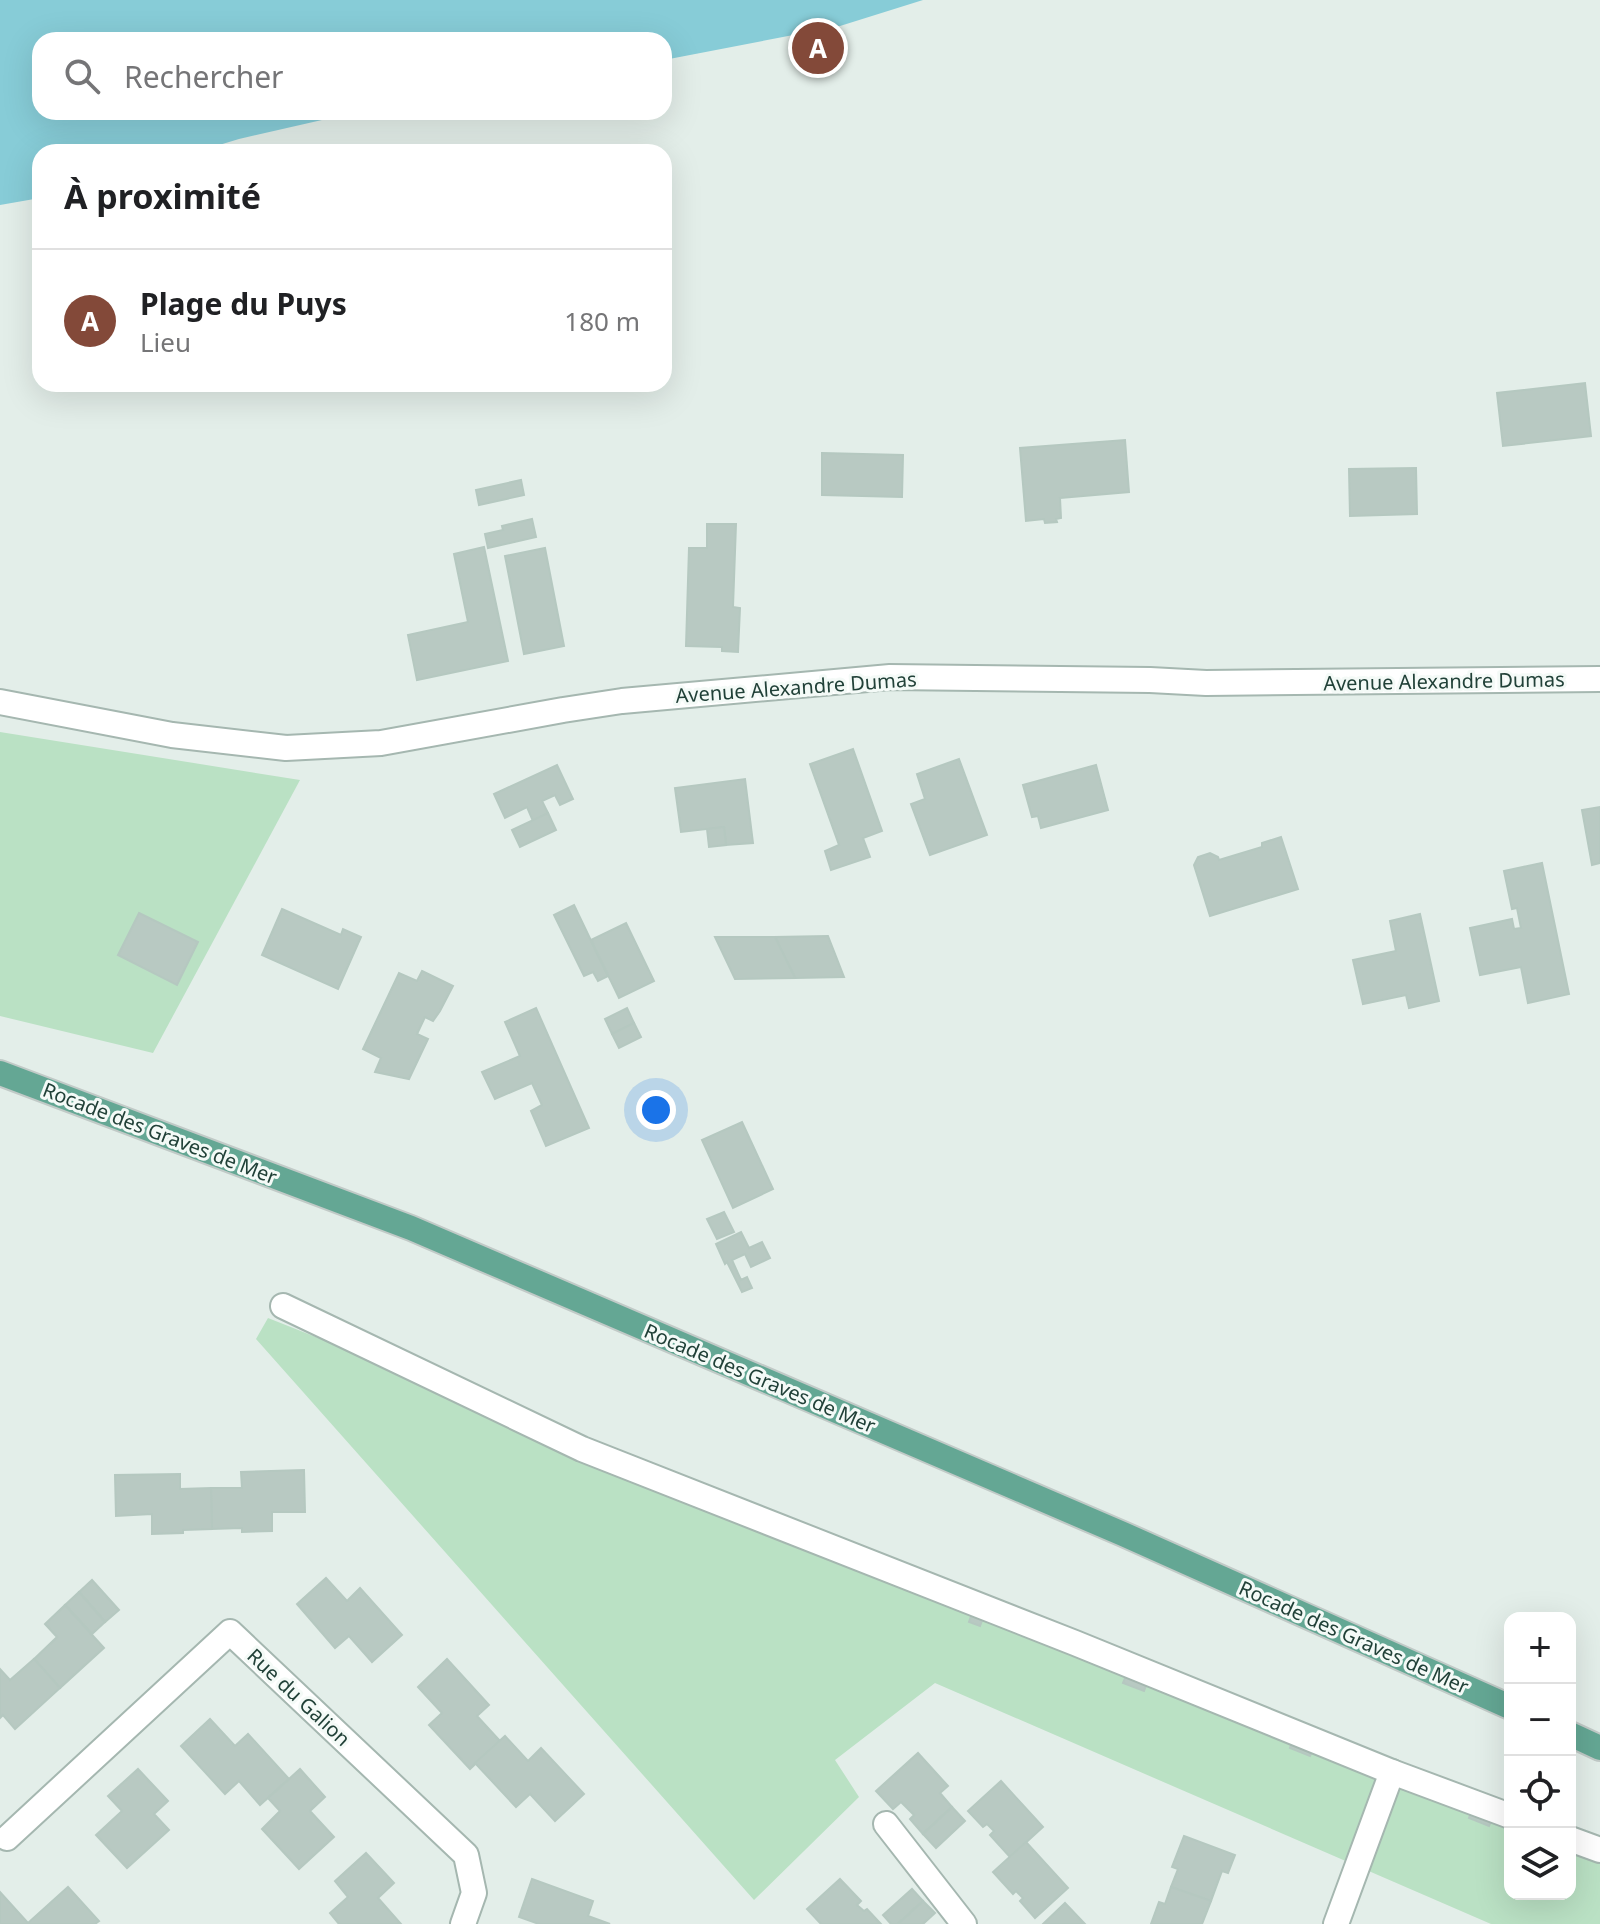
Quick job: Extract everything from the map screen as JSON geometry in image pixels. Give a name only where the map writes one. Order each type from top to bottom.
[{"type":"main road","name":"Rocade des Graves de Mer","points":[[0,1073],[411,1228],[1123,1534],[1504,1704]]},
{"type":"main road","points":[[1576,1737],[1600,1748]]},
{"type":"street","name":"Avenue Alexandre Dumas","points":[[0,702],[172,735],[286,748],[381,743],[622,701],[890,677],[1206,683],[1600,679]]},
{"type":"street","points":[[283,1306],[582,1449],[1504,1814]]},
{"type":"street","name":"Rue du Galion","points":[[7,1838],[230,1632],[466,1855],[474,1893],[463,1924]]},
{"type":"street","points":[[1336,1924],[1392,1772]]},
{"type":"street","points":[[886,1824],[964,1924]]},
{"type":"street","points":[[1576,1841],[1600,1850]]},
{"type":"green space","points":[[0,732],[300,780],[153,1053],[0,1016]]},
{"type":"green space","points":[[268,1318],[1504,1807],[1504,1900],[1576,1900],[1576,1834],[1600,1843],[1600,1924],[1491,1924],[935,1683],[835,1760],[859,1797],[754,1900],[256,1339]]},
{"type":"water","points":[[0,0],[923,0],[840,26],[672,58],[672,32],[32,32],[32,120],[322,120],[222,144],[32,144],[32,199],[0,205]]},
{"type":"building","points":[[1585,383],[1591,436],[1503,446],[1497,393]]},
{"type":"building","points":[[1125,440],[1129,492],[1060,498],[1061,518],[1056,519],[1057,522],[1045,523],[1044,519],[1026,521],[1020,448]]},
{"type":"building","points":[[822,453],[903,455],[902,497],[822,495]]},
{"type":"building","points":[[1416,468],[1417,514],[1350,516],[1349,469]]},
{"type":"building","points":[[521,480],[524,495],[479,505],[476,490]]},
{"type":"building","points":[[532,519],[536,537],[488,548],[485,534],[503,530],[502,526]]},
{"type":"building","points":[[707,524],[736,524],[733,607],[740,608],[738,652],[722,651],[722,647],[686,646],[689,548],[707,548]]},
{"type":"building","points":[[484,547],[508,661],[417,680],[408,635],[468,622],[454,554]]},
{"type":"building","points":[[545,548],[564,646],[524,654],[505,556]]},
{"type":"building","points":[[853,749],[882,831],[863,838],[870,857],[831,870],[825,851],[839,845],[810,764]]},
{"type":"building","points":[[959,759],[987,835],[930,855],[911,804],[925,799],[917,774]]},
{"type":"building","points":[[557,765],[573,799],[560,805],[555,795],[542,801],[548,813],[533,821],[527,807],[505,818],[494,794]]},
{"type":"building","points":[[1096,765],[1108,810],[1041,828],[1038,816],[1032,817],[1023,785]]},
{"type":"building","points":[[745,779],[753,843],[726,845],[724,827],[681,832],[675,788]]},
{"type":"building","points":[[1600,807],[1600,863],[1592,865],[1582,810]]},
{"type":"building","points":[[548,813],[556,830],[520,847],[512,830]]},
{"type":"building","points":[[724,827],[726,845],[709,847],[707,829]]},
{"type":"building","points":[[1281,837],[1298,889],[1210,916],[1194,865],[1198,857],[1210,853],[1219,860],[1262,847],[1262,843]]},
{"type":"building","points":[[1542,863],[1569,994],[1528,1003],[1521,967],[1480,975],[1470,928],[1512,919],[1514,929],[1521,928],[1517,908],[1512,909],[1504,871]]},
{"type":"building","points":[[574,905],[608,976],[598,981],[593,972],[584,976],[554,915]]},
{"type":"building","points":[[282,909],[341,935],[343,929],[361,937],[338,989],[262,955]]},
{"type":"building","points":[[139,913],[198,942],[177,985],[118,955]]},
{"type":"building","points":[[1420,914],[1439,1001],[1409,1008],[1406,995],[1363,1004],[1353,960],[1396,951],[1390,921]]},
{"type":"building","points":[[626,923],[654,981],[619,998],[591,940]]},
{"type":"building","points":[[828,936],[844,977],[795,978],[775,937]]},
{"type":"building","points":[[715,937],[775,937],[795,978],[735,979]]},
{"type":"building","points":[[422,971],[453,986],[433,1021],[425,1017],[417,1034],[428,1039],[409,1079],[375,1072],[381,1058],[363,1049],[399,973],[417,981]]},
{"type":"building","points":[[536,1008],[589,1128],[546,1146],[531,1111],[542,1105],[532,1083],[495,1099],[482,1072],[520,1056],[505,1022]]},
{"type":"building","points":[[627,1008],[634,1023],[612,1034],[605,1019]]},
{"type":"building","points":[[634,1023],[641,1037],[619,1048],[612,1034]]},
{"type":"building","points":[[742,1122],[773,1189],[733,1208],[702,1140]]},
{"type":"building","points":[[724,1212],[734,1232],[717,1239],[707,1219]]},
{"type":"building","points":[[741,1232],[749,1248],[762,1242],[770,1258],[751,1267],[745,1254],[732,1260],[741,1280],[747,1277],[752,1288],[742,1292],[716,1244]]},
{"type":"building","points":[[304,1470],[305,1512],[272,1512],[272,1531],[212,1529],[211,1488],[242,1488],[241,1472]]},
{"type":"building","points":[[180,1474],[180,1489],[211,1488],[212,1529],[152,1534],[152,1514],[116,1516],[115,1475]]},
{"type":"building","points":[[326,1578],[347,1601],[360,1588],[402,1635],[372,1662],[349,1636],[335,1648],[297,1604]]},
{"type":"building","points":[[92,1580],[119,1610],[105,1622],[79,1592]]},
{"type":"building","points":[[79,1592],[105,1622],[92,1634],[65,1605]]},
{"type":"building","points":[[65,1605],[104,1648],[60,1688],[34,1659],[57,1637],[45,1624]]},
{"type":"building","points":[[973,1611],[984,1615],[980,1626],[969,1622]]},
{"type":"building","points":[[34,1659],[60,1688],[15,1729],[3,1715],[0,1718],[0,1669],[10,1680]]},
{"type":"building","points":[[447,1659],[489,1705],[477,1716],[500,1741],[470,1769],[429,1725],[442,1713],[418,1687]]},
{"type":"building","points":[[1128,1671],[1148,1680],[1144,1691],[1123,1683]]},
{"type":"building","points":[[210,1719],[235,1746],[248,1734],[289,1779],[260,1805],[239,1781],[225,1794],[181,1746]]},
{"type":"building","points":[[505,1736],[528,1761],[541,1748],[584,1794],[555,1821],[530,1794],[516,1807],[475,1763]]},
{"type":"building","points":[[1294,1737],[1315,1745],[1310,1756],[1290,1748]]},
{"type":"building","points":[[918,1753],[948,1786],[940,1793],[952,1807],[923,1834],[910,1819],[914,1815],[901,1802],[893,1809],[876,1791]]},
{"type":"building","points":[[138,1769],[168,1801],[154,1814],[169,1830],[127,1868],[96,1835],[122,1811],[108,1796]]},
{"type":"building","points":[[300,1769],[325,1797],[310,1811],[334,1837],[299,1869],[262,1829],[280,1811],[268,1798]]},
{"type":"building","points":[[1001,1781],[1043,1827],[1010,1857],[990,1835],[994,1831],[987,1824],[983,1827],[968,1811]]},
{"type":"building","points":[[952,1807],[965,1821],[936,1848],[923,1834]]},
{"type":"building","points":[[1473,1807],[1494,1815],[1489,1826],[1469,1818]]},
{"type":"building","points":[[1184,1836],[1235,1855],[1228,1873],[1222,1871],[1211,1901],[1171,1887],[1178,1869],[1172,1867]]},
{"type":"building","points":[[1026,1842],[1068,1888],[1035,1918],[1020,1901],[1023,1898],[1016,1891],[1013,1894],[993,1872]]},
{"type":"building","points":[[366,1853],[394,1883],[378,1898],[401,1924],[339,1924],[330,1913],[348,1897],[335,1881]]},
{"type":"building","points":[[532,1879],[593,1901],[588,1916],[610,1924],[539,1924],[519,1917]]},
{"type":"building","points":[[840,1879],[861,1901],[857,1905],[864,1911],[867,1909],[881,1924],[821,1924],[807,1909]]},
{"type":"building","points":[[68,1887],[99,1921],[95,1924],[0,1924],[0,1892],[28,1923]]},
{"type":"building","points":[[1171,1887],[1211,1901],[1202,1924],[1151,1924],[1159,1902],[1165,1904]]},
{"type":"building","points":[[912,1889],[923,1901],[898,1924],[891,1924],[883,1915]]},
{"type":"building","points":[[923,1901],[935,1913],[923,1924],[898,1924]]},
{"type":"building","points":[[1065,1903],[1085,1924],[1043,1924]]},
{"type":"place","name":"Plage du Puys","points":[[818,48]]}]
